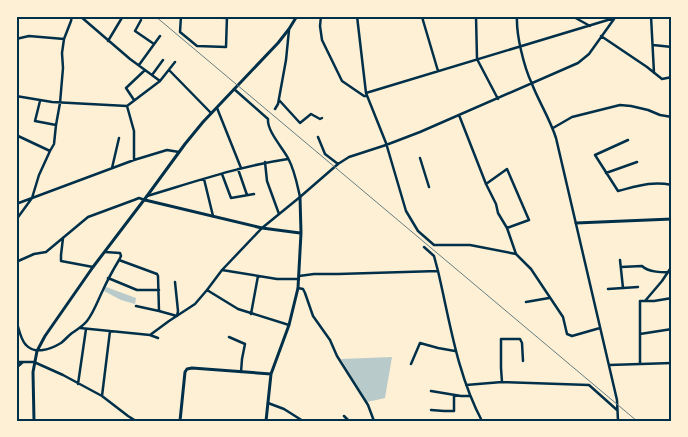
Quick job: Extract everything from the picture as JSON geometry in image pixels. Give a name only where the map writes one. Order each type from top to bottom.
[{"type":"street","points":[[16,220],[32,198],[39,175],[54,144],[60,103],[63,68],[62,53],[64,39],[72,16]]},
{"type":"street","points":[[80,16],[108,41],[160,81]]},
{"type":"street","points":[[108,41],[123,16]]},
{"type":"street","points":[[181,16],[227,17],[226,47],[197,46],[180,32],[181,16]]},
{"type":"street","points":[[34,421],[34,362],[37,351],[53,322],[179,152],[211,113],[278,43],[297,16]]},
{"type":"street","points":[[321,16],[322,40],[342,81],[364,96],[438,71],[621,16]]},
{"type":"street","points":[[357,16],[367,94],[386,145],[406,211],[418,231],[434,245],[470,245],[516,254]]},
{"type":"street","points":[[476,16],[477,59],[498,99]]},
{"type":"street","points":[[517,16],[520,46],[531,83],[553,128],[617,400],[618,421]]},
{"type":"street","points":[[572,16],[590,26]]},
{"type":"street","points":[[651,16],[654,73]]},
{"type":"street","points":[[422,17],[438,71]]},
{"type":"street","points":[[150,335],[194,304],[222,270],[262,228],[338,164],[498,99],[578,64],[588,54],[614,19]]},
{"type":"street","points":[[141,20],[135,31],[154,44]]},
{"type":"street","points":[[275,109],[279,100],[290,28]]},
{"type":"street","points":[[16,38],[28,36],[64,39]]},
{"type":"street","points":[[139,65],[160,36]]},
{"type":"street","points":[[601,36],[662,79],[672,78]]},
{"type":"street","points":[[653,45],[672,47]]},
{"type":"street","points":[[152,75],[164,60]]},
{"type":"street","points":[[16,96],[60,103],[127,106],[160,81],[175,62]]},
{"type":"street","points":[[134,100],[126,88],[145,70]]},
{"type":"street","points":[[169,70],[211,113]]},
{"type":"street","points":[[234,89],[268,118],[272,133],[296,175],[300,197],[301,233],[298,288],[289,325],[271,374],[266,421]]},
{"type":"street","points":[[279,100],[300,123],[311,114],[320,119],[322,118]]},
{"type":"street","points":[[40,101],[35,120],[56,125]]},
{"type":"street","points":[[553,128],[572,117],[620,105],[643,108],[672,117]]},
{"type":"street","points":[[127,106],[134,131],[134,160]]},
{"type":"street","points":[[217,108],[247,195]]},
{"type":"street","points":[[459,115],[498,213],[507,228],[516,254],[531,269],[563,317],[567,334],[572,336],[600,328]]},
{"type":"street","points":[[16,140],[17,135],[50,151]]},
{"type":"street","points":[[318,137],[326,154],[338,164]]},
{"type":"street","points":[[112,169],[119,138]]},
{"type":"street","points":[[628,140],[595,155],[618,191],[645,184],[660,183],[672,185]]},
{"type":"street","points":[[16,204],[134,160],[167,150],[179,152]]},
{"type":"street","points":[[146,198],[239,169],[288,158]]},
{"type":"street","points":[[421,159],[429,187]]},
{"type":"street","points":[[265,162],[267,181],[279,214]]},
{"type":"street","points":[[606,173],[637,162]]},
{"type":"street","points":[[486,184],[507,170],[529,220],[507,228]]},
{"type":"street","points":[[222,174],[231,198],[254,194]]},
{"type":"street","points":[[204,179],[213,216]]},
{"type":"street","points":[[16,262],[34,254],[46,252],[88,217],[140,198],[262,228],[301,233]]},
{"type":"street","points":[[576,223],[672,219]]},
{"type":"street","points":[[63,238],[61,261],[93,267]]},
{"type":"street","points":[[424,248],[434,256],[456,351],[470,396],[482,421]]},
{"type":"street","points":[[16,320],[24,343],[29,348],[37,351],[48,349],[62,342],[88,320],[121,256],[120,253],[105,252]]},
{"type":"street","points":[[119,260],[157,274],[159,311]]},
{"type":"street","points":[[620,260],[622,288]]},
{"type":"street","points":[[620,268],[642,266],[645,269],[670,272]]},
{"type":"street","points":[[645,301],[670,272],[672,266]]},
{"type":"street","points":[[222,270],[277,279],[299,278],[314,274],[438,271]]},
{"type":"street","points":[[251,314],[258,276]]},
{"type":"street","points":[[108,278],[137,290],[159,290]]},
{"type":"street","points":[[175,282],[177,316]]},
{"type":"street","points":[[608,289],[638,287]]},
{"type":"street","points":[[298,288],[303,289],[313,316],[330,340],[337,356],[368,405],[374,421]]},
{"type":"street","points":[[207,290],[238,309],[289,325]]},
{"type":"street","points":[[526,302],[549,298]]},
{"type":"street","points":[[640,364],[639,302],[640,300],[672,298]]},
{"type":"street","points":[[136,306],[177,316]]},
{"type":"street","points":[[80,328],[150,335],[158,338]]},
{"type":"street","points":[[78,384],[86,329]]},
{"type":"street","points":[[640,334],[672,329]]},
{"type":"street","points":[[102,396],[110,331]]},
{"type":"street","points":[[229,337],[246,344],[241,372]]},
{"type":"street","points":[[502,382],[501,339],[520,339],[523,361]]},
{"type":"street","points":[[411,364],[420,343],[456,351]]},
{"type":"street","points":[[16,362],[34,362],[63,375],[102,396],[136,421]]},
{"type":"street","points":[[16,368],[23,362]]},
{"type":"street","points":[[609,366],[672,363]]},
{"type":"street","points":[[180,421],[185,372],[187,369],[271,374]]},
{"type":"street","points":[[466,385],[502,382],[589,385],[617,410]]},
{"type":"street","points":[[431,391],[470,396]]},
{"type":"street","points":[[431,410],[454,411],[454,395]]},
{"type":"street","points":[[268,403],[284,409],[303,421]]},
{"type":"street","points":[[344,416],[349,421]]},
{"type":"shaded area","points":[[106,287],[136,298],[135,304],[121,300],[104,291]]},
{"type":"shaded area","points":[[392,357],[385,398],[367,402],[341,359]]},
{"type":"railway","points":[[155,16],[637,421]]}]
